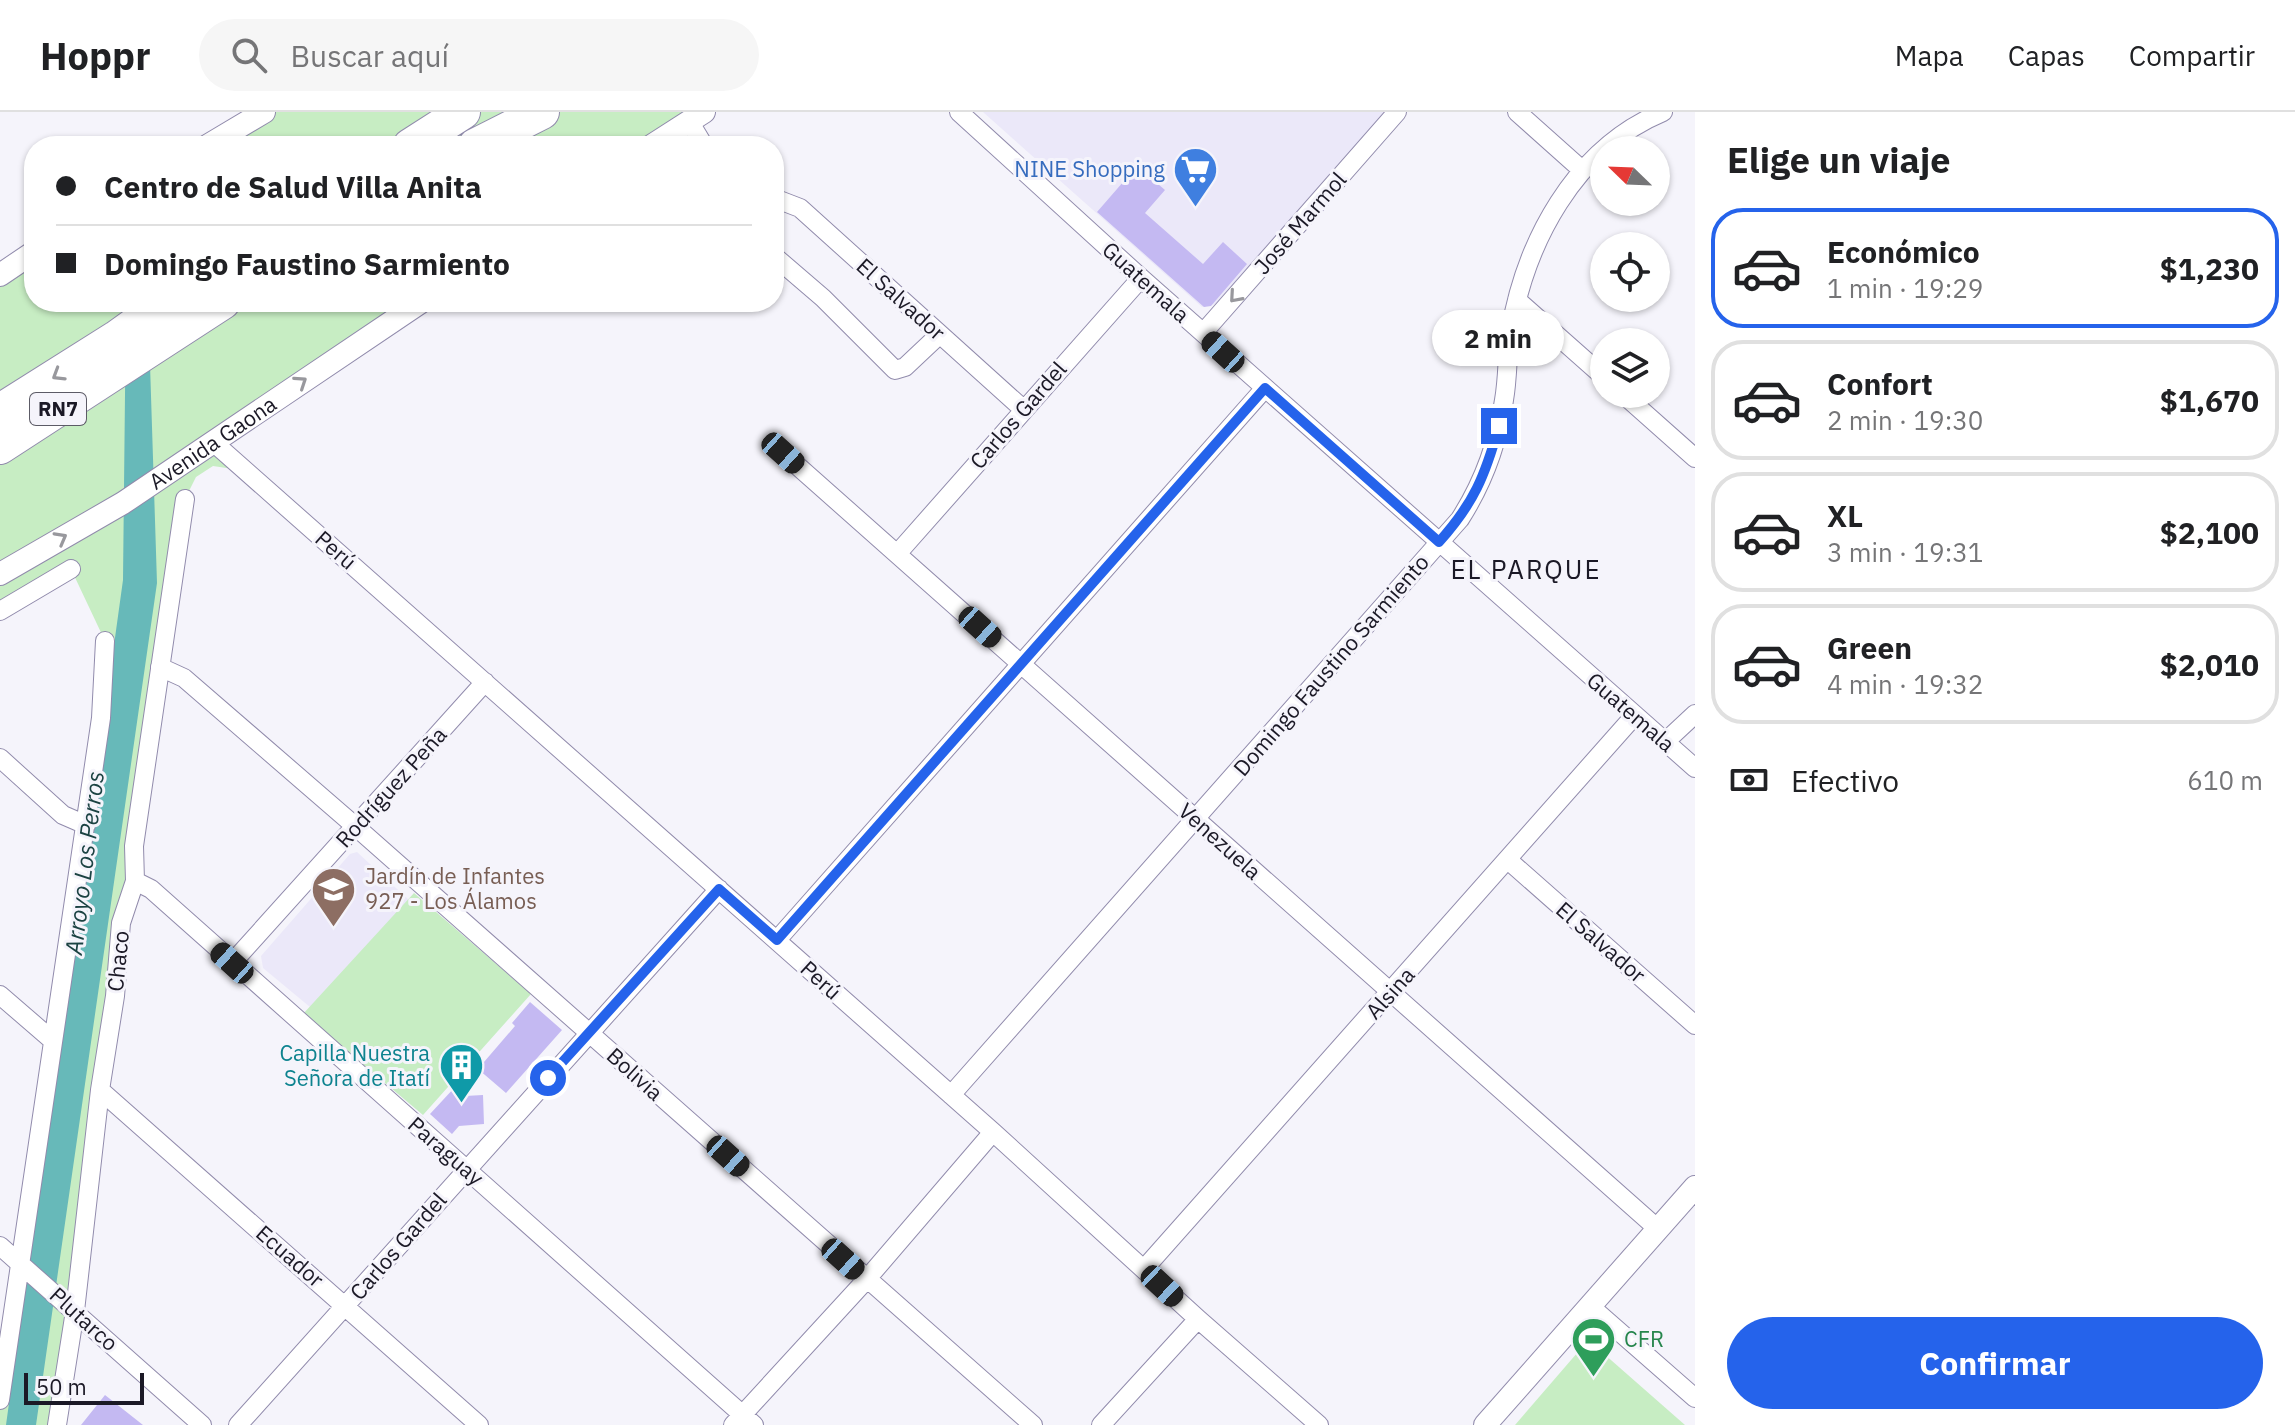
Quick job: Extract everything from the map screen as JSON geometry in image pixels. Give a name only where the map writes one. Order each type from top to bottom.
[{"type":"highway","points":[[426,136],[463,112]]},
{"type":"highway","points":[[489,136],[525,112]]},
{"type":"highway","points":[[494,136],[542,112]]},
{"type":"highway","name":"RN7","points":[[0,447],[163,316]]},
{"type":"highway","name":"RN7","points":[[0,411],[116,355]]},
{"type":"street","points":[[224,136],[264,112]]},
{"type":"street","name":"Guatemala","points":[[959,112],[1141,278],[1695,768]]},
{"type":"street","name":"José Marmol","points":[[1203,333],[1397,112]]},
{"type":"street","points":[[1517,112],[1582,170]]},
{"type":"street","name":"Domingo Faustino Sarmiento","points":[[951,1095],[1468,507],[1487,469],[1504,403],[1510,336],[1517,300],[1540,234],[1582,170],[1630,129],[1663,112]]},
{"type":"street","points":[[670,136],[696,117]]},
{"type":"street","name":"El Salvador","points":[[784,202],[800,208],[1023,409]]},
{"type":"street","points":[[3,268],[24,257]]},
{"type":"street","points":[[784,265],[823,298],[895,370],[905,367],[939,335]]},
{"type":"street","name":"Carlos Gardel","points":[[897,554],[1141,278]]},
{"type":"street","points":[[1517,300],[1590,365]]},
{"type":"street","name":"Avenida Gaona","points":[[0,574],[123,503],[406,312]]},
{"type":"street","points":[[777,940],[1265,388]]},
{"type":"street","points":[[1639,408],[1695,458]]},
{"type":"street","name":"Perú","points":[[213,442],[777,940],[1319,1425]]},
{"type":"street","name":"Venezuela","points":[[783,453],[1658,1229]]},
{"type":"street","name":"Chaco","points":[[57,1425],[75,1311],[100,1090],[115,996],[121,923],[135,881],[134,846],[185,499]]},
{"type":"street","points":[[0,611],[71,569]]},
{"type":"street","points":[[0,1400],[24,1266],[52,1040],[101,718],[105,641]]},
{"type":"street","name":"Bolivia","points":[[160,667],[184,678],[355,826],[1033,1425]]},
{"type":"street","name":"Rodríguez Peña","points":[[232,963],[485,682]]},
{"type":"street","points":[[1665,742],[1695,714]]},
{"type":"street","name":"Alsina","points":[[1144,1269],[1635,715]]},
{"type":"street","points":[[0,758],[63,815],[86,825]]},
{"type":"street","name":"El Salvador","points":[[1508,860],[1695,1025]]},
{"type":"street","name":"Paraguay","points":[[135,881],[151,889],[466,1169],[743,1422]]},
{"type":"street","name":"Carlos Gardel","points":[[238,1425],[719,889]]},
{"type":"street","points":[[0,995],[52,1040]]},
{"type":"street","name":"Ecuador","points":[[100,1090],[479,1425]]},
{"type":"street","points":[[743,1422],[993,1132]]},
{"type":"street","points":[[1485,1425],[1695,1187]]},
{"type":"street","name":"Plutarco","points":[[0,1246],[202,1425]]},
{"type":"street","points":[[1590,1306],[1695,1398]]},
{"type":"street","points":[[1101,1425],[1198,1319]]},
{"type":"shaded area","name":"NINE Shopping","points":[[983,112],[1385,112],[1216,304],[1202,307]]},
{"type":"shaded area","name":"Jardín de Infantes 927 - Los Álamos","points":[[357,852],[409,900],[310,1007],[263,968],[261,956],[350,854]]},
{"type":"green space","points":[[264,112],[704,112],[667,136],[224,136]]},
{"type":"green space","points":[[24,259],[24,312],[406,312],[213,441],[246,471],[213,466],[196,477],[185,499],[57,1425],[0,1425],[0,1400],[105,641],[71,569],[0,611],[0,275]]},
{"type":"green space","points":[[414,893],[531,994],[423,1115],[303,1014]]},
{"type":"green space","name":"CFR","points":[[1584,1345],[1595,1346],[1685,1425],[1515,1425]]},
{"type":"water","name":"Arroyo Los Perros","points":[[126,312],[148,312],[157,583],[36,1425],[6,1425],[123,580]]},
{"type":"building","points":[[1137,166],[1165,190],[1145,213],[1203,264],[1223,242],[1247,264],[1211,306],[1204,307],[1097,212]]},
{"type":"building","points":[[530,1002],[562,1030],[506,1093],[478,1069],[515,1026],[512,1023]]},
{"type":"building","name":"Capilla Nuestra Señora de Itatí","points":[[455,1087],[465,1096],[483,1095],[484,1124],[459,1126],[452,1134],[430,1114]]},
{"type":"building","points":[[105,1395],[143,1425],[81,1425]]},
{"type":"place","name":"NINE Shopping","points":[[1196,208]]},
{"type":"place","name":"Jardín de Infantes 927 - Los Álamos","points":[[334,928]]},
{"type":"place","name":"Capilla Nuestra Señora de Itatí","points":[[461,1105]]},
{"type":"place","name":"CFR","points":[[1593,1378]]},
{"type":"district","name":"EL PARQUE","points":[[1526,570]]},
{"type":"route","points":[[548,1078],[719,889],[777,940],[1265,388],[1439,542],[1460,519],[1475,495],[1487,469],[1499,426]]}]
